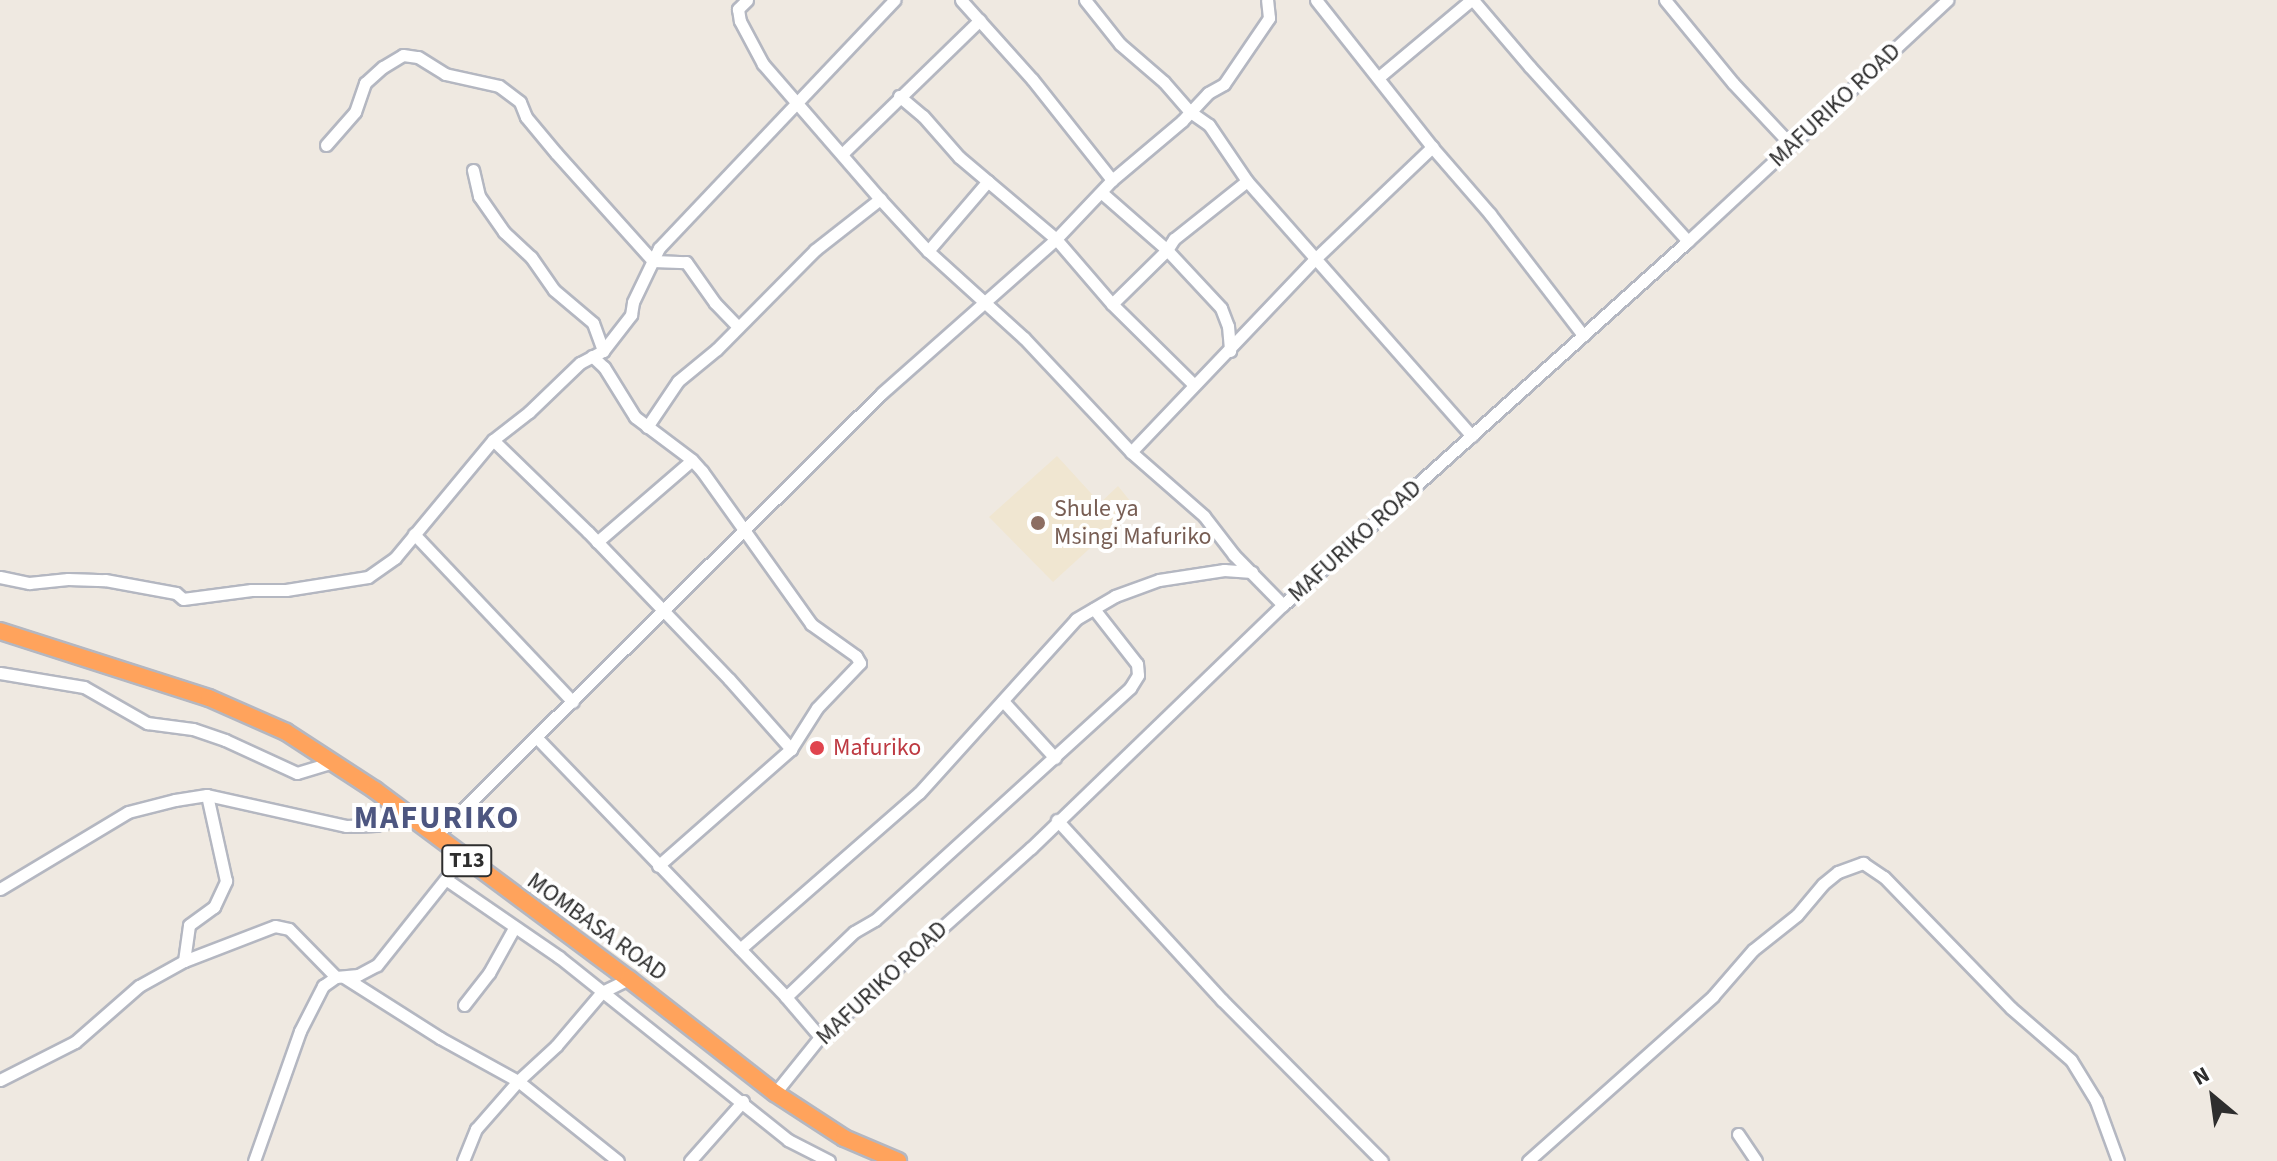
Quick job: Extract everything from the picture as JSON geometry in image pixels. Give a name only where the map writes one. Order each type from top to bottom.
[{"type":"highway","name":"MOMBASA ROAD","points":[[2,629],[209,698],[286,732],[409,816],[629,979],[775,1093],[844,1138],[898,1161]]},
{"type":"street","points":[[747,0],[738,9],[740,21],[763,64],[880,199],[928,251],[1024,338],[1131,452],[1204,516],[1283,605]]},
{"type":"street","points":[[0,577],[29,583],[68,579],[105,580],[176,593],[183,599],[362,581],[395,558],[493,440],[597,354],[631,315],[659,248],[894,0]]},
{"type":"street","points":[[961,0],[1032,79],[1112,180]]},
{"type":"street","points":[[1085,0],[1120,44],[1189,111],[1209,125],[1247,181],[1472,436]]},
{"type":"street","points":[[435,837],[882,393],[1056,239],[1112,180],[1226,81],[1269,18],[1267,0]]},
{"type":"street","points":[[1316,0],[1432,147],[1490,214],[1583,335]]},
{"type":"street","points":[[1379,77],[1472,0],[1688,241]]},
{"type":"street","points":[[1665,0],[1733,83],[1791,145]]},
{"type":"street","name":"MAFURIKO ROAD","points":[[775,1093],[820,1037],[1057,820],[1283,605],[1688,241],[1947,0]]},
{"type":"street","points":[[842,154],[980,20]]},
{"type":"street","points":[[326,145],[355,112],[365,83],[403,55],[418,57],[445,74],[499,86],[512,95],[556,153],[653,261],[686,262],[715,303],[737,326]]},
{"type":"street","points":[[899,96],[988,181],[1056,239],[1112,304],[1194,385]]},
{"type":"street","points":[[1131,452],[1316,258],[1432,147]]},
{"type":"street","points":[[473,170],[479,196],[497,222],[531,257],[554,290],[593,323],[597,354],[624,404],[647,427],[692,460],[811,624],[856,656],[860,663],[817,708],[791,749],[658,866]]},
{"type":"street","points":[[928,251],[988,181]]},
{"type":"street","points":[[1112,304],[1167,250],[1174,239],[1247,181]]},
{"type":"street","points":[[1102,193],[1167,250],[1221,308],[1228,326],[1230,351]]},
{"type":"street","points":[[647,427],[678,381],[717,349],[815,250],[880,199]]},
{"type":"street","points":[[493,440],[597,542],[791,749]]},
{"type":"street","points":[[597,542],[692,460]]},
{"type":"street","points":[[414,534],[573,702]]},
{"type":"street","points":[[740,949],[919,793],[1076,619],[1115,596],[1159,580],[1224,570],[1252,572]]},
{"type":"street","points":[[786,997],[854,932],[875,920],[1130,688],[1138,675],[1137,664],[1094,609]]},
{"type":"street","points":[[0,673],[84,687],[147,723],[193,729],[297,773],[333,762]]},
{"type":"street","points":[[1003,701],[1055,758]]},
{"type":"street","points":[[537,738],[786,997],[820,1037]]},
{"type":"street","points":[[184,961],[189,925],[214,907],[226,881],[226,869],[211,825],[207,795]]},
{"type":"street","points":[[0,889],[128,812],[207,795],[346,826],[376,825],[409,816]]},
{"type":"street","points":[[1057,820],[1222,1000],[1382,1161]]},
{"type":"street","points":[[254,1161],[300,1031],[323,986],[340,977],[358,975],[377,965],[462,858]]},
{"type":"street","points":[[1528,1161],[1713,996],[1753,950],[1797,915],[1823,884],[1838,872],[1863,863],[1884,877],[2011,1008],[2071,1060],[2096,1101],[2118,1161]]},
{"type":"street","points":[[447,880],[559,957],[809,1156],[829,1161]]},
{"type":"street","points":[[0,1080],[75,1042],[128,994],[184,961],[278,925],[300,939],[340,977],[518,1081],[618,1161]]},
{"type":"street","points":[[464,1005],[489,973],[514,928]]},
{"type":"street","points":[[463,1161],[476,1129],[518,1081],[556,1046],[602,992],[629,979]]},
{"type":"street","points":[[690,1161],[743,1101]]},
{"type":"street","points":[[1738,1134],[1756,1161]]},
{"type":"shaded area","points":[[1057,456],[1100,503],[1118,486],[1135,507],[1053,582],[989,517]]},
{"type":"place","name":"Shule ya Msingi Mafuriko","points":[[1038,523]]},
{"type":"place","name":"Mafuriko","points":[[817,748]]},
{"type":"district","name":"MAFURIKO","points":[[437,818]]}]
